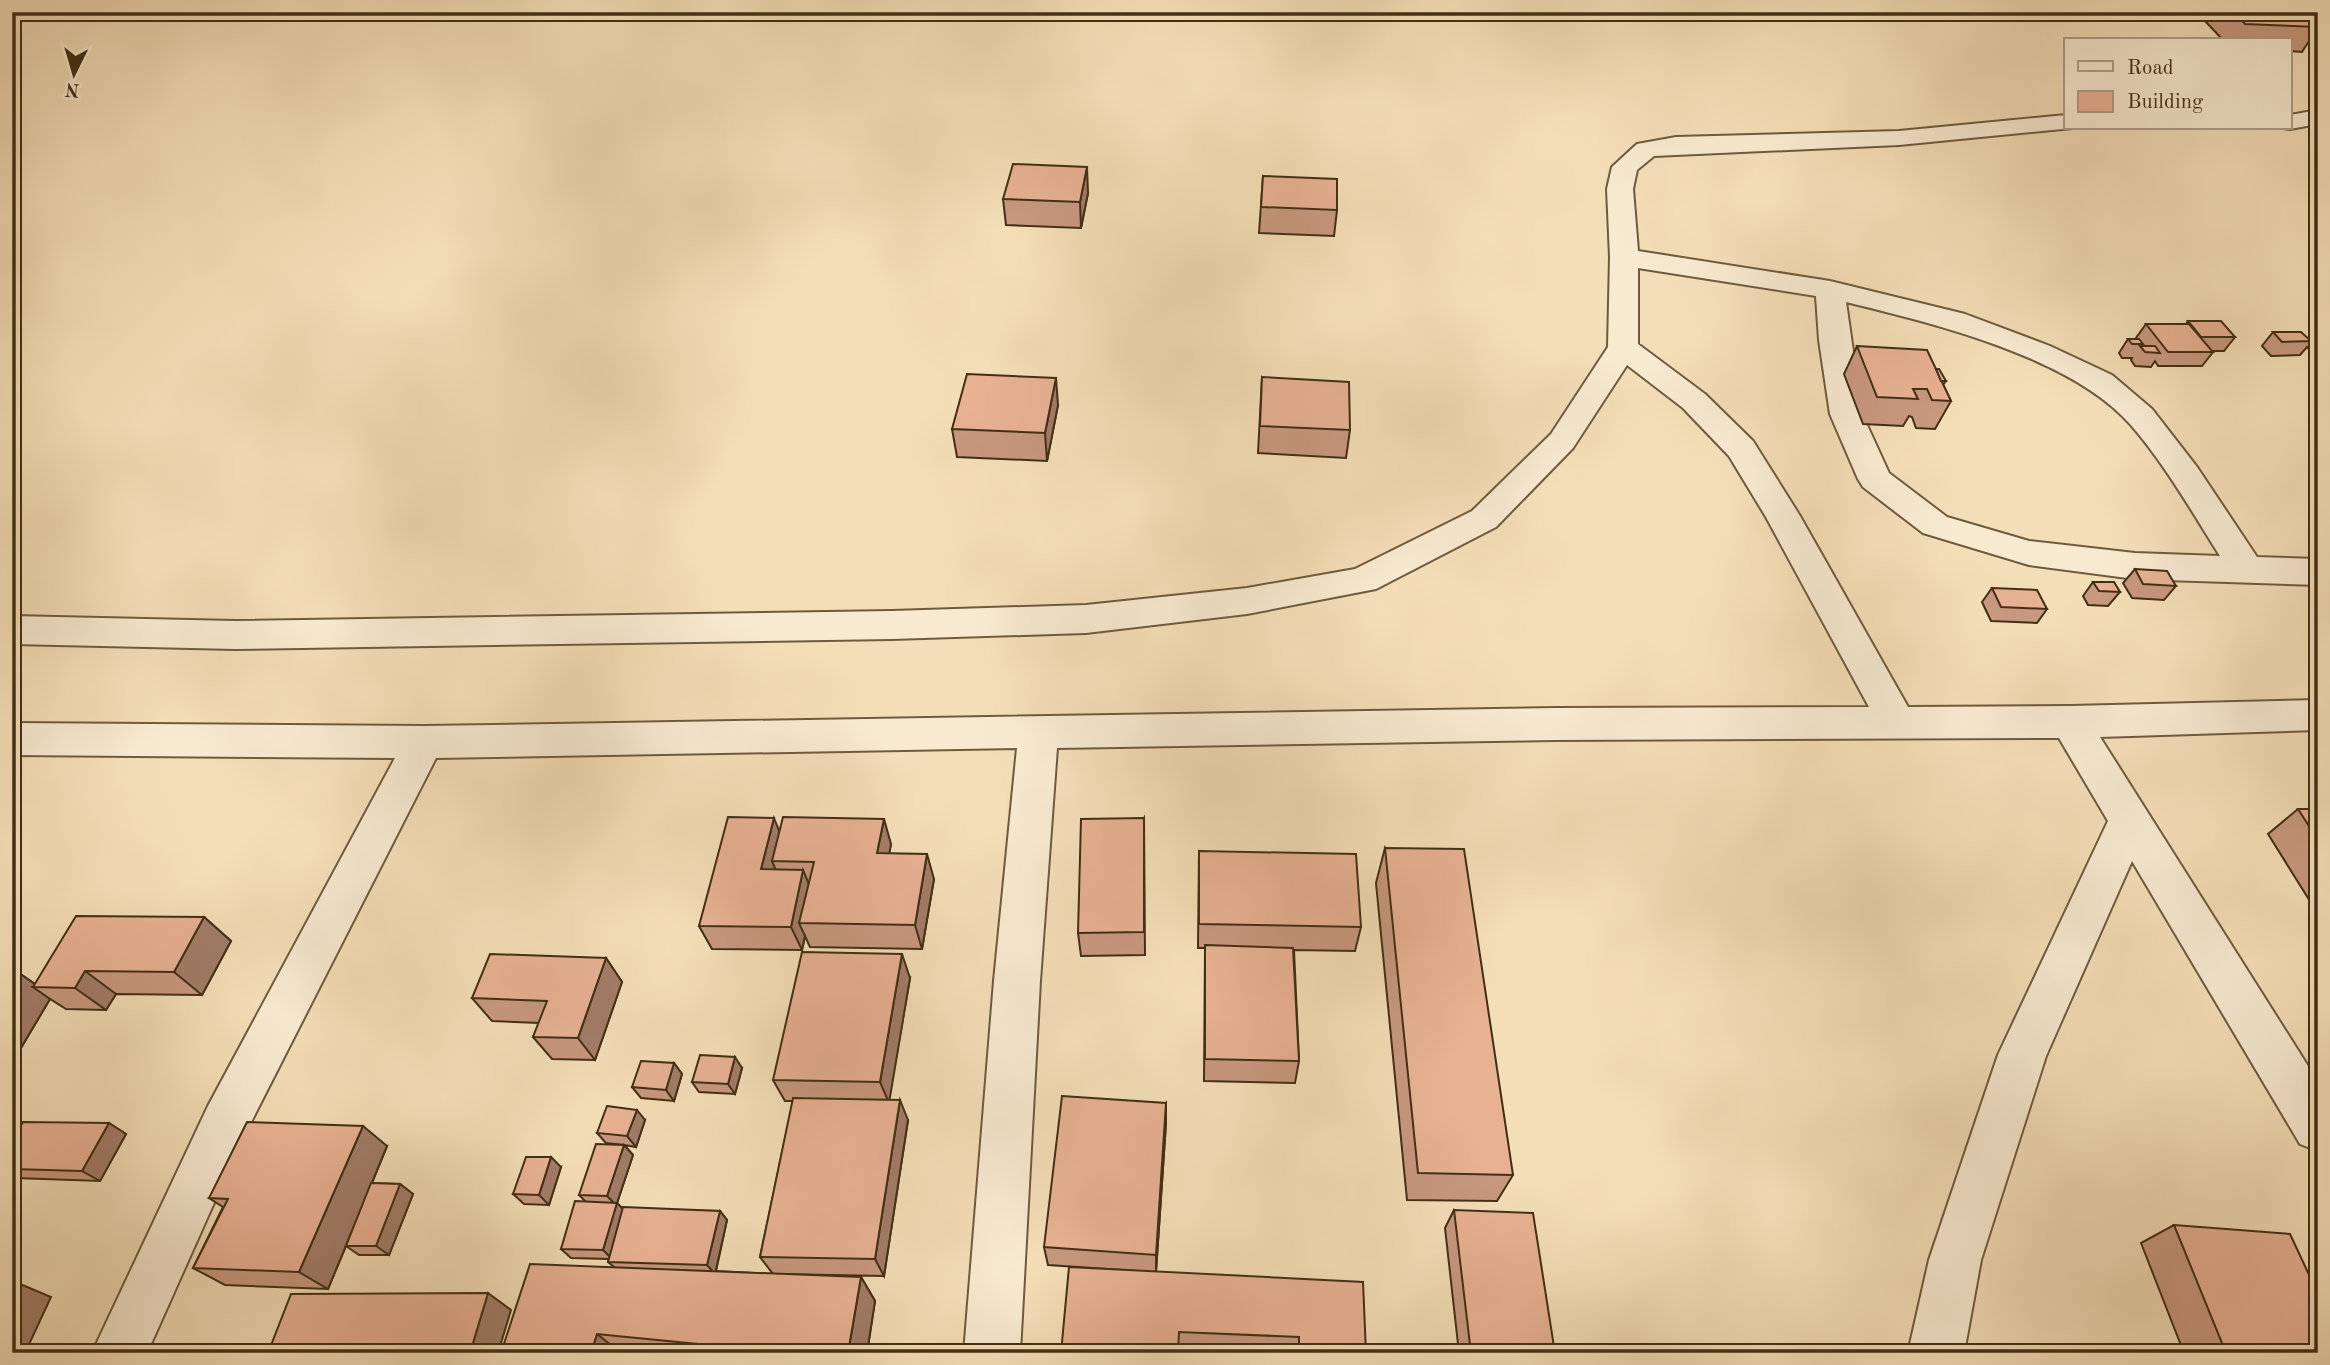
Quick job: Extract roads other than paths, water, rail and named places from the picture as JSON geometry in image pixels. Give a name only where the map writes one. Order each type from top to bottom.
[{"type":"street","points":[[2292,122],[2318,117]]},
{"type":"street","points":[[12,629],[235,635],[892,625],[1086,619],[1247,601],[1363,580],[1484,519],[1562,441],[1623,347],[1624,257],[1620,189],[1625,167],[1646,149],[1676,145],[1899,138],[2064,122]]},
{"type":"street","points":[[1624,257],[1830,290],[1955,320],[2039,352],[2101,382],[2141,416],[2185,475],[2246,570]]},
{"type":"street","points":[[1830,290],[1834,340],[1846,414],[1875,479],[1936,525],[2029,553],[2134,566],[2318,572]]},
{"type":"street","points":[[1623,347],[1694,401],[1741,449],[1783,516],[1897,723]]},
{"type":"street","points":[[12,738],[424,742],[1556,724],[2070,722],[2318,715]]},
{"type":"street","points":[[2070,722],[2318,1127]]},
{"type":"street","points":[[992,1353],[1017,981],[1038,733]]},
{"type":"street","points":[[119,1353],[225,1122],[424,742]]},
{"type":"street","points":[[1936,1353],[1955,1260],[2022,1055],[2130,819]]}]
